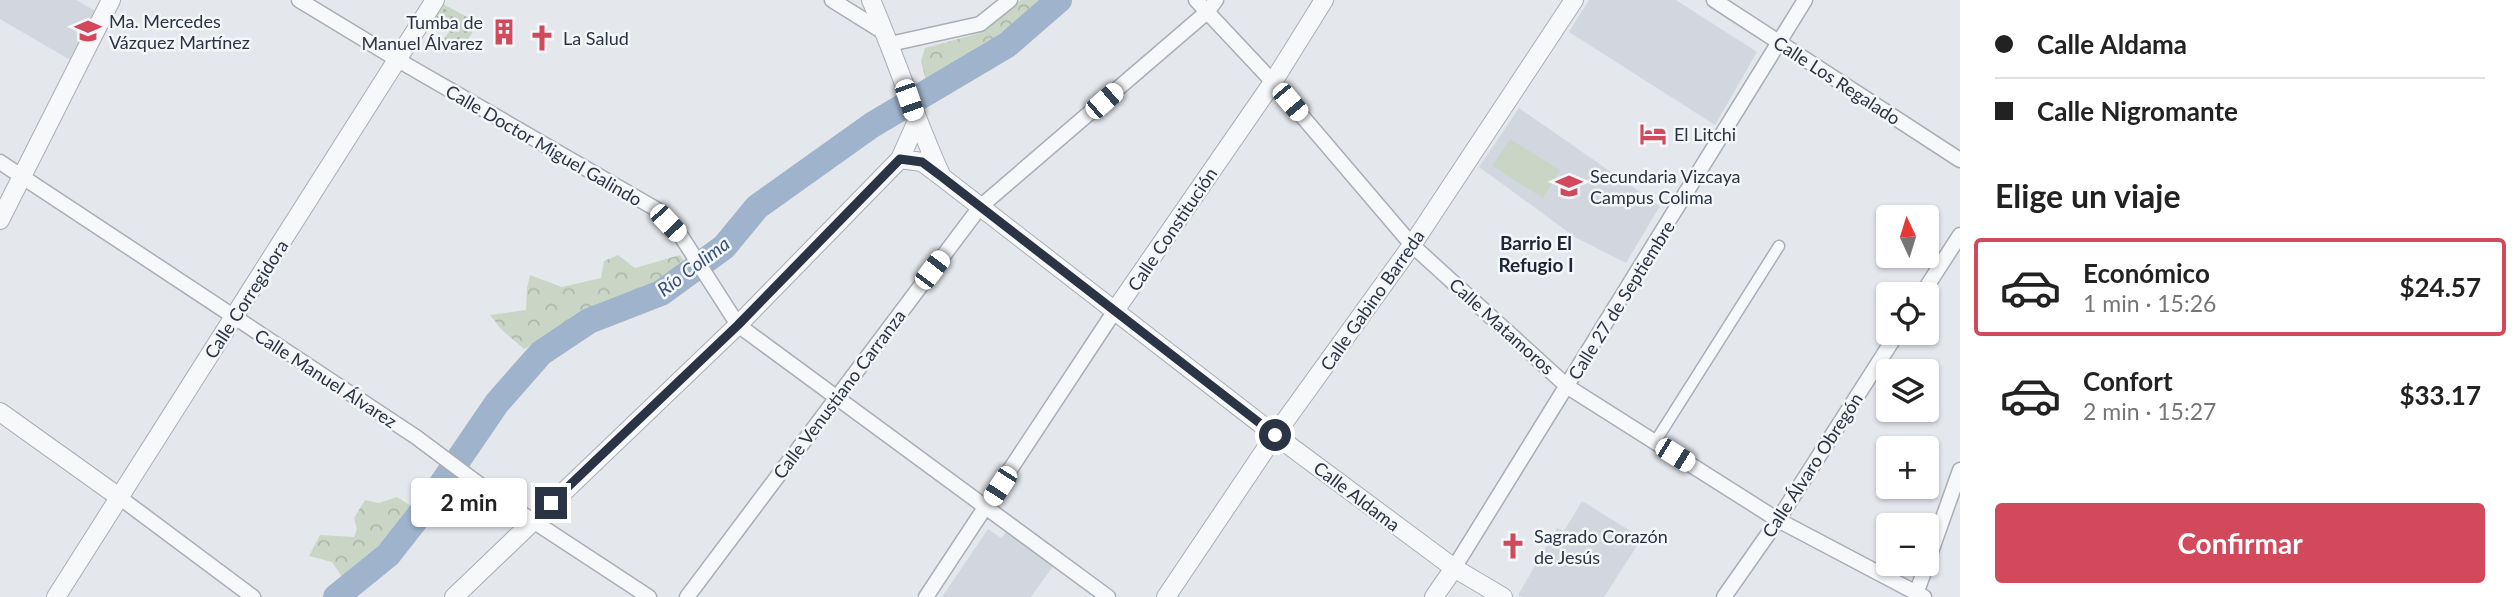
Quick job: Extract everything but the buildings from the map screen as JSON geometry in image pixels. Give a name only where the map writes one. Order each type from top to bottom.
[{"type":"street","points":[[0,220],[111,0]]},
{"type":"street","name":"Calle Doctor Miguel Galindo","points":[[299,0],[656,209],[681,236],[738,325],[1108,597]]},
{"type":"street","name":"Calle Corregidora","points":[[56,597],[435,0]]},
{"type":"street","points":[[832,0],[890,45]]},
{"type":"street","points":[[871,0],[890,45],[916,121],[942,177]]},
{"type":"street","points":[[890,45],[980,24],[1010,0]]},
{"type":"street","name":"Calle Matamoros","points":[[1196,0],[1211,6],[1412,245],[1568,387],[1777,520],[1919,596]]},
{"type":"street","name":"Calle Constitución","points":[[926,597],[1114,312],[1273,82],[1324,0]]},
{"type":"street","name":"Calle Gabino Barreda","points":[[1166,597],[1275,435],[1412,245],[1574,0]]},
{"type":"street","name":"Calle Los Regalado","points":[[1714,0],[1960,160]]},
{"type":"street","name":"Calle 27 de Septiembre","points":[[1434,597],[1568,387],[1805,0]]},
{"type":"street","name":"Calle Venustiano Carranza","points":[[687,597],[980,207],[1211,6]]},
{"type":"street","points":[[454,597],[738,325],[900,159],[916,121]]},
{"type":"street","points":[[900,159],[922,162],[942,177]]},
{"type":"street","name":"Calle Manuel Álvarez","points":[[0,162],[416,437],[495,496],[649,597]]},
{"type":"street","name":"Calle Aldama","points":[[942,177],[1275,435],[1454,568],[1503,597]]},
{"type":"street","points":[[1930,282],[1960,235]]},
{"type":"street","points":[[1655,442],[1779,246]]},
{"type":"street","name":"Calle Álvaro Obregón","points":[[1724,597],[1890,345]]},
{"type":"street","points":[[0,412],[253,597]]},
{"type":"street","points":[[1919,596],[1960,470]]},
{"type":"shaded area","points":[[0,0],[77,0],[98,13],[72,61],[0,19]]},
{"type":"shaded area","points":[[1589,0],[1676,0],[1757,52],[1715,125],[1569,32]]},
{"type":"shaded area","name":"Secundaria Vizcaya Campus Colima","points":[[1519,108],[1660,206],[1626,263],[1575,237],[1479,167]]},
{"type":"shaded area","points":[[1582,501],[1642,538],[1604,597],[1518,595],[1557,528],[1564,531]]},
{"type":"shaded area","points":[[988,529],[1001,538],[1008,530],[1056,562],[1031,597],[942,597]]},
{"type":"green space","points":[[1021,0],[1046,0],[1003,41],[988,42],[970,63],[944,77],[926,81],[921,61],[925,48],[980,33]]},
{"type":"green space","points":[[443,4],[478,23],[461,51],[443,41],[452,27],[435,17]]},
{"type":"green space","points":[[1510,139],[1560,170],[1543,198],[1492,166]]},
{"type":"green space","points":[[618,255],[635,268],[680,255],[687,266],[658,289],[578,319],[524,349],[502,330],[490,315],[526,310],[530,275],[562,287],[601,278],[604,261]]},
{"type":"green space","points":[[397,497],[411,506],[384,550],[342,577],[332,562],[309,556],[320,535],[354,537],[357,529],[354,518],[365,500],[379,503]]},
{"type":"waterway","name":"Río Colima","points":[[336,597],[388,555],[428,504],[497,403],[541,353],[589,321],[661,293],[724,247],[757,207],[872,125],[1007,45],[1059,0]]},
{"type":"place","name":"Ma. Mercedes Vázquez Martínez","points":[[88,31]]},
{"type":"place","name":"Tumba de Manuel Álvarez","points":[[504,32]]},
{"type":"place","name":"La Salud","points":[[542,38]]},
{"type":"place","name":"El Litchi","points":[[1653,134]]},
{"type":"place","name":"Secundaria Vizcaya Campus Colima","points":[[1569,186]]},
{"type":"place","name":"Sagrado Corazón de Jesús","points":[[1513,546]]},
{"type":"district","name":"Barrio El Refugio I","points":[[1536,253]]},
{"type":"route","points":[[551,503],[738,325],[900,159],[922,162],[1275,435]]}]
